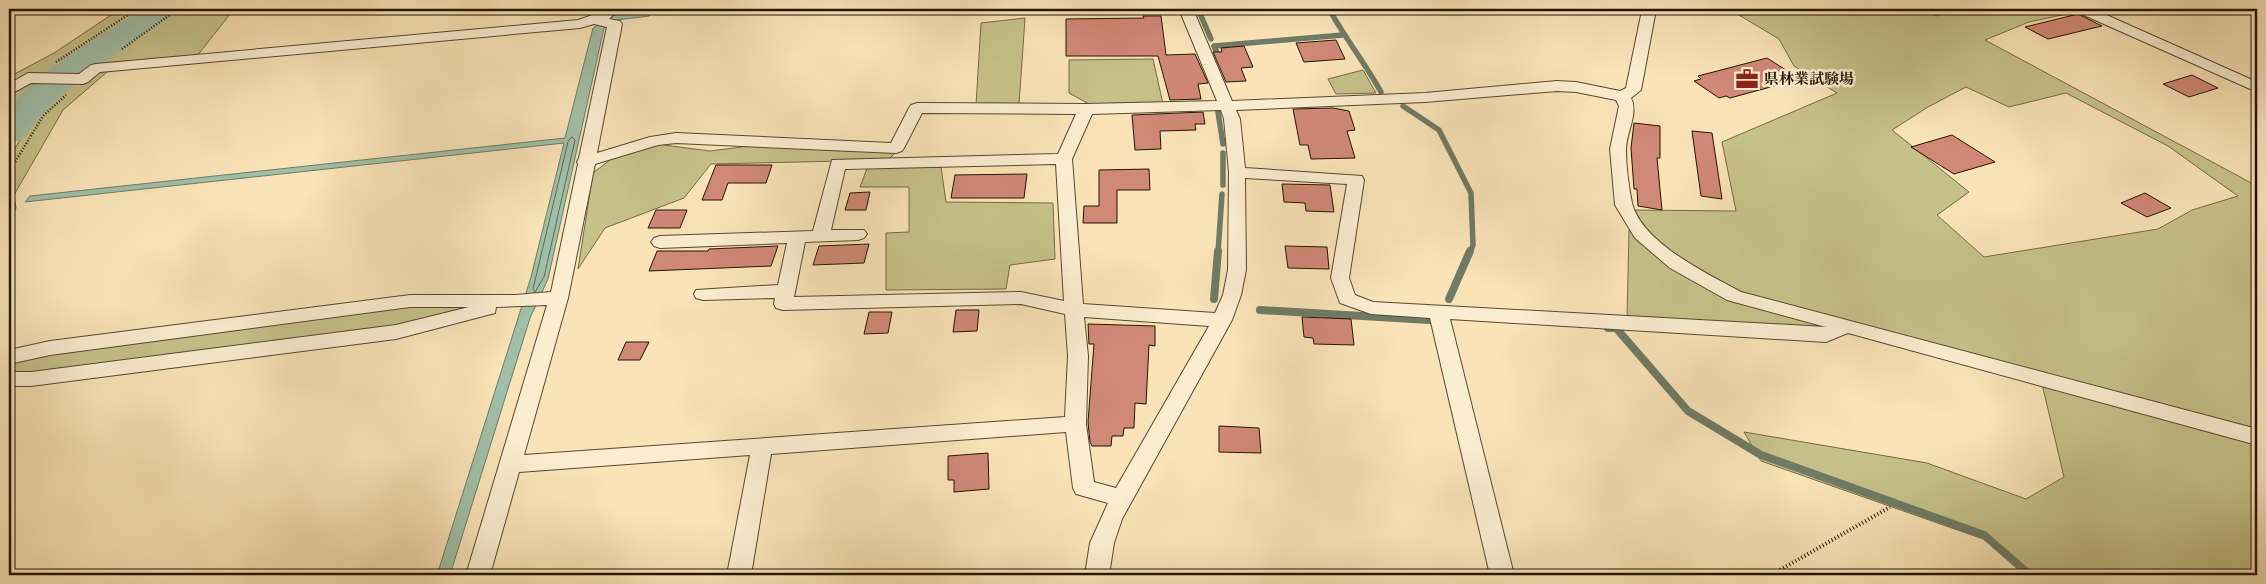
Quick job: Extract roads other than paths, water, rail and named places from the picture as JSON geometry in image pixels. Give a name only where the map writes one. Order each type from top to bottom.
[{"type":"street","points":[[1098,575],[1102,543],[1122,498],[1222,320],[1232,295],[1237,270],[1236,142],[1228,105],[1186,9]]},
{"type":"street","points":[[585,162],[656,140],[676,138],[896,148],[917,108],[1086,109],[1228,105],[1457,96],[1549,86],[1575,87],[1622,96],[1628,95],[1633,90],[1648,15],[1652,9]]},
{"type":"street","points":[[2082,9],[2257,87]]},
{"type":"street","points":[[9,90],[28,78],[83,79],[96,68],[580,24],[614,16],[559,298],[478,575]]},
{"type":"street","points":[[1622,96],[1627,106],[1618,149],[1624,205],[1641,234],[1676,264],[1734,296],[2257,438]]},
{"type":"street","points":[[1086,109],[1064,159],[1078,356],[1075,424],[1084,488],[1122,498]]},
{"type":"street","points":[[821,236],[838,164],[1064,159]]},
{"type":"street","points":[[1237,172],[1356,180],[1340,278],[1347,299],[1371,308],[1826,335],[1845,326]]},
{"type":"street","points":[[660,242],[858,234]]},
{"type":"street","points":[[797,237],[783,304],[1021,298],[1074,310],[1222,320]]},
{"type":"street","points":[[703,294],[786,291]]},
{"type":"street","points":[[9,358],[50,348],[410,301],[515,301],[559,298]]},
{"type":"street","points":[[9,379],[31,380],[396,332],[515,301]]},
{"type":"street","points":[[1438,311],[1501,574]]},
{"type":"street","points":[[512,464],[1075,424]]},
{"type":"street","points":[[739,575],[762,446]]},
{"type":"water","points":[[634,9],[651,9],[649,16],[617,20],[604,28],[548,279],[530,318],[450,575],[437,575],[531,277],[564,143],[25,202],[30,196],[565,138],[593,28],[613,16]]},
{"type":"waterway","points":[[9,133],[40,95],[59,79],[99,50],[162,9]]},
{"type":"waterway","points":[[1198,9],[1211,39]]},
{"type":"waterway","points":[[1329,9],[1381,92]]},
{"type":"waterway","points":[[1220,59],[1214,46],[1343,35]]},
{"type":"waterway","points":[[1403,106],[1439,130],[1471,193],[1473,245],[1470,253]]},
{"type":"waterway","points":[[1218,112],[1223,144]]},
{"type":"waterway","points":[[1223,153],[1223,185]]},
{"type":"waterway","points":[[1218,253],[1222,194]]},
{"type":"waterway","points":[[1214,299],[1218,251]]},
{"type":"waterway","points":[[1449,299],[1470,251]]},
{"type":"waterway","points":[[1260,310],[1429,320]]},
{"type":"waterway","points":[[1608,328],[1616,328],[1688,411],[1761,455],[1984,535],[2030,575]]},
{"type":"place","name":"県林業試験場","points":[[1747,79]]}]
